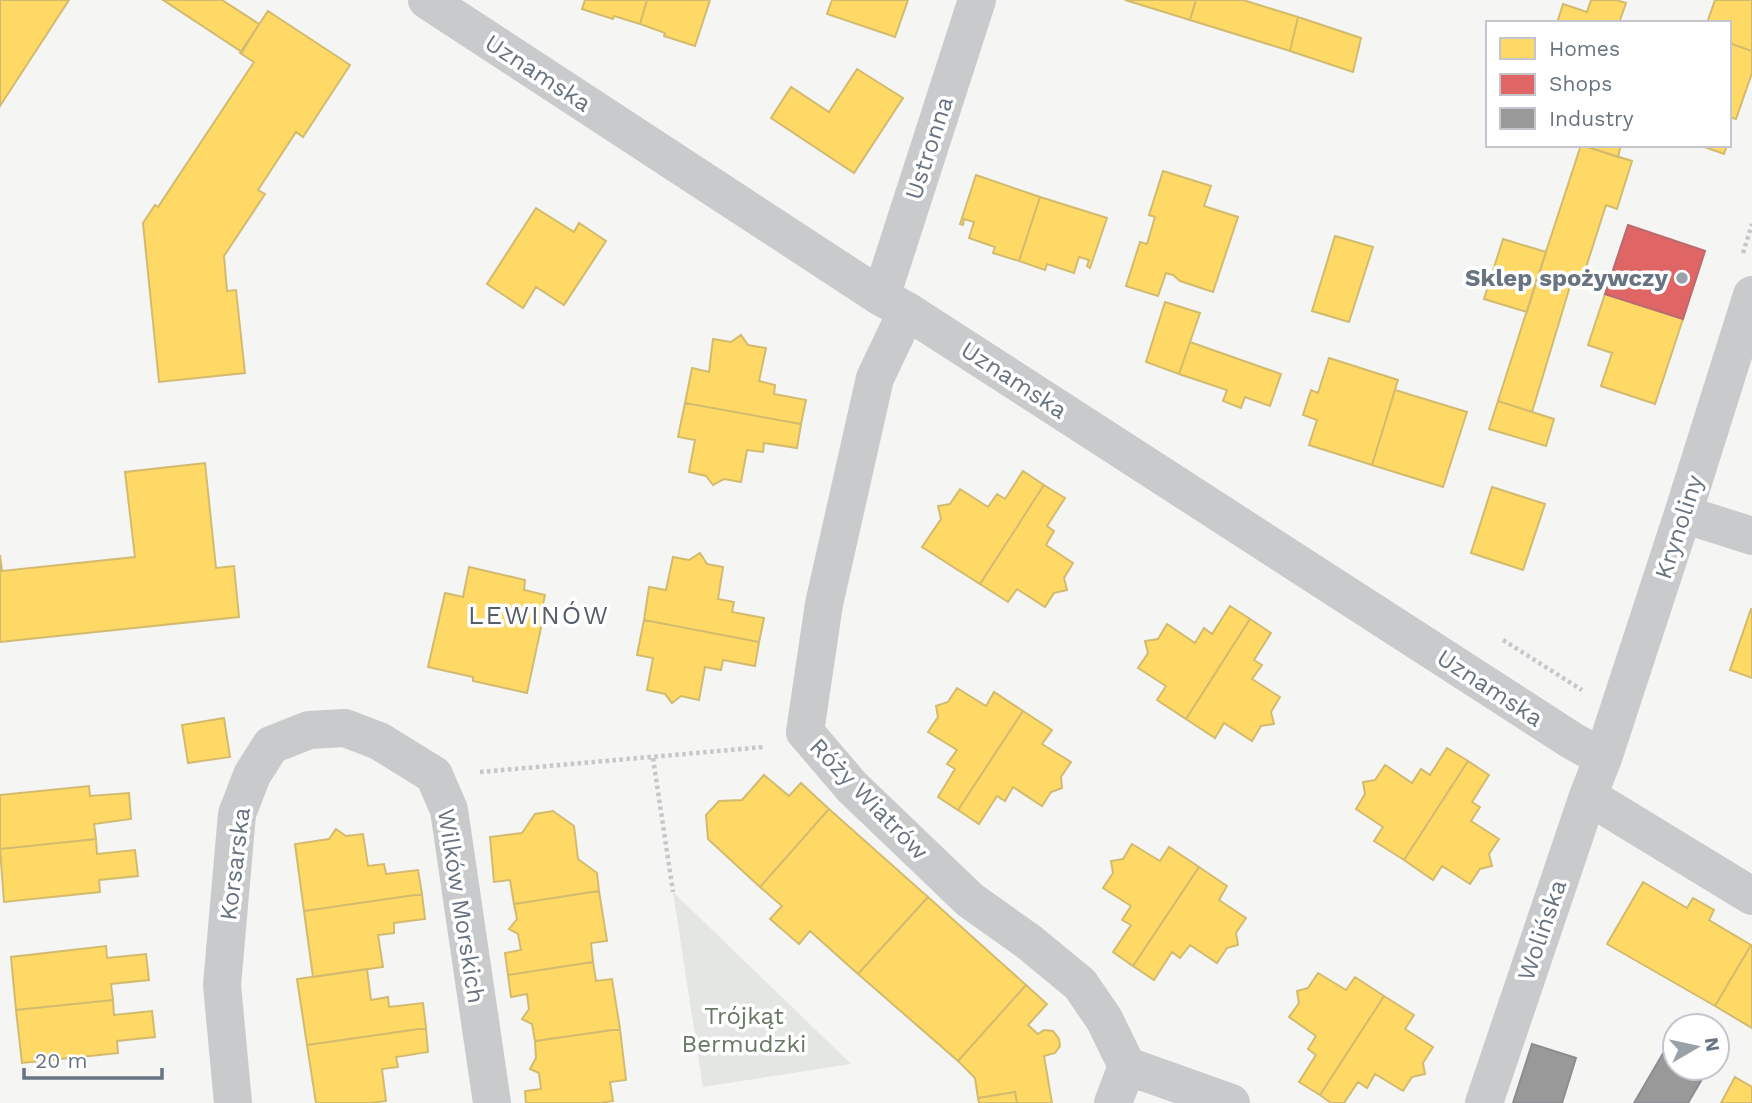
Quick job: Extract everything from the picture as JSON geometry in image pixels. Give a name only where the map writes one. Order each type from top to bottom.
[{"type":"street","name":"Uznamska","points":[[427,0],[894,304],[1603,758]]},
{"type":"street","name":"Ustronna","points":[[894,304],[977,0]]},
{"type":"street","name":"Krynoliny","points":[[1603,758],[1752,295]]},
{"type":"street","name":"Róży Wiatrów","points":[[894,304],[824,604],[804,732],[852,786],[970,900],[1029,942],[1080,984],[1104,1019],[1127,1066]]},
{"type":"street","points":[[1683,514],[1752,536]]},
{"type":"street","name":"Korsarska","points":[[233,1103],[222,985],[237,814],[252,775],[271,745],[309,730],[345,728],[379,741]]},
{"type":"street","name":"Wilków Morskich","points":[[379,741],[434,775],[449,810],[492,1103]]},
{"type":"street","name":"Wolińska","points":[[1484,1103],[1603,758]]},
{"type":"street","points":[[1588,796],[1752,896]]},
{"type":"street","points":[[1113,1103],[1127,1066],[1231,1103]]},
{"type":"path","points":[[434,775],[765,747],[804,732]]},
{"type":"path","points":[[653,758],[673,892]]},
{"type":"green space","name":"Trójkąt Bermudzki","points":[[673,892],[851,1064],[703,1087]]},
{"type":"building: Homes","points":[[0,0],[69,0],[0,106]]},
{"type":"building: Homes","points":[[163,0],[222,0],[259,24],[242,52]]},
{"type":"building: Homes","points":[[585,0],[647,0],[640,24],[582,9]]},
{"type":"building: Homes","points":[[647,0],[710,0],[695,46],[664,36],[665,33],[640,24]]},
{"type":"building: Homes","points":[[832,0],[908,0],[895,37],[827,14]]},
{"type":"building: Homes","points":[[1125,0],[1196,0],[1190,20]]},
{"type":"building: Homes","points":[[1196,0],[1243,0],[1298,17],[1290,51],[1190,20]]},
{"type":"building: Homes","points":[[1591,0],[1616,0],[1626,3],[1620,21],[1558,21],[1563,4],[1587,12]]},
{"type":"building: Homes","points":[[1715,0],[1752,0],[1752,51],[1731,44],[1731,21],[1708,21]]},
{"type":"building: Homes","points":[[268,11],[350,65],[303,137],[296,132],[258,190],[265,194],[224,256],[227,291],[236,290],[245,373],[159,382],[143,223],[155,205],[158,207],[254,62],[240,53]]},
{"type":"building: Homes","points":[[1298,17],[1361,38],[1353,72],[1290,51]]},
{"type":"building: Homes","points":[[1731,44],[1752,51],[1752,73],[1736,119],[1731,118]]},
{"type":"building: Homes","points":[[857,69],[903,98],[854,173],[771,118],[791,87],[829,112]]},
{"type":"building: Homes","points":[[1580,147],[1632,161],[1617,209],[1606,205],[1580,286],[1539,273]]},
{"type":"building: Homes","points":[[1587,147],[1620,147],[1618,157]]},
{"type":"building: Homes","points":[[1705,147],[1726,147],[1724,154]]},
{"type":"building: Homes","points":[[1163,171],[1211,186],[1204,206],[1238,217],[1213,292],[1180,281],[1166,273],[1158,296],[1126,286],[1140,242],[1147,244],[1155,217],[1149,215]]},
{"type":"building: Homes","points":[[976,175],[1040,197],[1019,261],[993,253],[995,247],[969,238],[974,222],[964,219],[963,225],[960,224]]},
{"type":"building: Homes","points":[[1040,197],[1107,218],[1090,268],[1087,266],[1089,260],[1079,257],[1074,273],[1047,264],[1045,270],[1019,261]]},
{"type":"building: Homes","points":[[536,208],[574,232],[579,223],[606,241],[564,305],[536,287],[523,308],[487,284]]},
{"type":"building: Homes","points":[[1335,236],[1373,247],[1349,322],[1312,311]]},
{"type":"building: Homes","points":[[1503,239],[1546,252],[1527,312],[1484,299]]},
{"type":"building: Homes","points":[[1539,273],[1571,283],[1532,412],[1498,401]]},
{"type":"building: Homes","points":[[1605,294],[1683,319],[1655,404],[1601,386],[1612,353],[1588,345]]},
{"type":"building: Homes","points":[[1165,302],[1200,313],[1179,374],[1146,362]]},
{"type":"building: Homes","points":[[741,335],[748,345],[766,348],[759,381],[775,385],[774,394],[806,400],[801,424],[685,403],[692,368],[709,372],[713,339],[731,342]]},
{"type":"building: Homes","points":[[1190,342],[1281,374],[1270,406],[1245,397],[1241,408],[1223,401],[1227,390],[1179,374]]},
{"type":"building: Homes","points":[[1329,358],[1398,380],[1372,465],[1309,445],[1317,420],[1303,415],[1311,390],[1318,393]]},
{"type":"building: Homes","points":[[1395,390],[1467,412],[1443,487],[1372,465]]},
{"type":"building: Homes","points":[[1498,401],[1554,419],[1546,446],[1489,429]]},
{"type":"building: Homes","points":[[685,403],[801,424],[797,448],[764,443],[763,452],[747,450],[741,482],[724,479],[713,485],[706,476],[689,472],[695,440],[678,437]]},
{"type":"building: Homes","points":[[205,463],[216,568],[234,566],[239,617],[0,642],[0,555],[2,571],[135,557],[125,472]]},
{"type":"building: Homes","points":[[1023,471],[1044,485],[980,584],[922,547],[941,519],[938,506],[950,504],[960,489],[988,507],[997,494],[1005,499]]},
{"type":"building: Homes","points":[[1044,485],[1065,498],[1047,526],[1054,531],[1046,545],[1073,563],[1064,578],[1067,590],[1054,593],[1045,607],[1017,589],[1008,602],[980,584]]},
{"type":"building: Homes","points":[[1492,487],[1545,504],[1523,570],[1471,553]]},
{"type":"building: Homes","points":[[700,553],[707,564],[723,567],[718,599],[734,602],[732,612],[764,618],[759,642],[644,620],[649,587],[666,590],[673,557],[689,560]]},
{"type":"building: Homes","points":[[469,567],[525,580],[524,590],[545,595],[542,609],[545,609],[527,693],[473,681],[473,677],[428,667],[445,593],[463,597]]},
{"type":"building: Homes","points":[[1230,606],[1250,619],[1186,719],[1157,700],[1166,686],[1138,668],[1148,653],[1145,641],[1158,639],[1167,624],[1195,643],[1204,628],[1212,634]]},
{"type":"building: Homes","points":[[1752,609],[1752,678],[1730,670]]},
{"type":"building: Homes","points":[[1250,619],[1271,633],[1254,660],[1262,665],[1252,679],[1280,697],[1271,712],[1274,724],[1261,726],[1252,741],[1224,723],[1215,738],[1186,719]]},
{"type":"building: Homes","points":[[644,620],[759,642],[755,666],[723,660],[721,670],[705,667],[699,700],[681,696],[672,703],[665,694],[647,690],[653,658],[637,655]]},
{"type":"building: Homes","points":[[957,688],[986,706],[994,692],[1023,711],[958,810],[938,797],[955,769],[947,764],[957,750],[928,732],[938,717],[936,706],[948,702]]},
{"type":"building: Homes","points":[[1023,711],[1052,730],[1042,744],[1071,762],[1061,777],[1062,788],[1051,792],[1042,806],[1013,787],[1005,801],[997,796],[979,824],[958,810]]},
{"type":"building: Homes","points":[[224,718],[230,757],[188,763],[182,725]]},
{"type":"building: Homes","points":[[1447,748],[1468,761],[1404,860],[1374,841],[1383,827],[1356,809],[1365,794],[1363,782],[1375,780],[1385,765],[1412,783],[1421,769],[1430,775]]},
{"type":"building: Homes","points":[[1468,761],[1489,775],[1472,802],[1480,807],[1471,821],[1499,839],[1489,854],[1492,866],[1480,869],[1470,884],[1442,866],[1433,880],[1404,860]]},
{"type":"building: Homes","points":[[764,775],[789,796],[801,783],[829,809],[760,887],[708,839],[706,815],[719,801],[742,800]]},
{"type":"building: Homes","points":[[89,786],[90,796],[129,793],[131,819],[94,824],[96,839],[0,849],[0,795]]},
{"type":"building: Homes","points":[[829,809],[928,897],[858,974],[810,931],[799,944],[770,919],[782,906],[760,887]]},
{"type":"building: Homes","points":[[553,811],[574,826],[578,859],[597,873],[599,891],[514,904],[510,880],[494,882],[490,837],[522,833],[535,814]]},
{"type":"building: Homes","points":[[336,829],[346,836],[363,834],[368,866],[384,864],[386,874],[418,870],[422,894],[304,911],[295,844],[329,839]]},
{"type":"building: Homes","points":[[96,839],[97,854],[135,850],[138,876],[99,880],[100,892],[4,902],[0,849]]},
{"type":"building: Homes","points":[[1132,844],[1160,861],[1169,847],[1199,867],[1133,966],[1113,952],[1131,925],[1122,920],[1131,906],[1103,888],[1113,873],[1111,861],[1123,859]]},
{"type":"building: Homes","points":[[1199,867],[1227,886],[1219,900],[1246,918],[1236,933],[1238,945],[1227,948],[1217,963],[1190,945],[1180,958],[1172,952],[1154,980],[1133,966]]},
{"type":"building: Homes","points":[[1643,882],[1687,908],[1693,898],[1714,910],[1709,920],[1751,945],[1715,1006],[1607,944]]},
{"type":"building: Homes","points":[[599,891],[607,941],[591,943],[593,962],[508,975],[505,953],[521,950],[518,934],[509,929],[517,919],[514,904]]},
{"type":"building: Homes","points":[[422,894],[425,919],[394,923],[394,933],[378,935],[383,967],[313,977],[304,911]]},
{"type":"building: Homes","points":[[928,897],[1026,985],[958,1061],[858,974]]},
{"type":"building: Homes","points":[[1752,945],[1752,1028],[1731,1016],[1731,1012],[1715,1006]]},
{"type":"building: Homes","points":[[106,946],[107,958],[146,954],[149,980],[111,984],[113,1000],[16,1010],[11,957]]},
{"type":"building: Homes","points":[[593,962],[596,981],[612,979],[620,1029],[535,1041],[532,1024],[522,1019],[529,1009],[527,994],[511,997],[508,975]]},
{"type":"building: Homes","points":[[367,969],[371,1000],[388,997],[389,1007],[423,1003],[426,1028],[307,1045],[297,979]]},
{"type":"building: Homes","points":[[1318,973],[1346,990],[1355,977],[1384,996],[1320,1095],[1299,1082],[1316,1055],[1308,1049],[1316,1036],[1289,1017],[1299,1003],[1297,991],[1308,988]]},
{"type":"building: Homes","points":[[1026,985],[1047,1004],[1028,1025],[1038,1034],[1044,1030],[1053,1031],[1059,1039],[1060,1046],[1055,1053],[1044,1056],[1052,1103],[1017,1103],[1015,1092],[978,1098],[975,1078],[958,1061]]},
{"type":"building: Homes","points":[[1384,996],[1414,1015],[1405,1029],[1433,1047],[1423,1063],[1425,1074],[1412,1077],[1403,1091],[1375,1074],[1367,1088],[1358,1082],[1344,1103],[1331,1103],[1320,1095]]},
{"type":"building: Homes","points":[[113,1000],[114,1015],[152,1011],[155,1037],[117,1041],[118,1053],[22,1063],[16,1010]]},
{"type":"building: Homes","points":[[426,1028],[428,1052],[396,1057],[398,1067],[382,1069],[386,1101],[316,1103],[307,1045]]},
{"type":"building: Homes","points":[[620,1029],[626,1080],[610,1082],[613,1101],[526,1103],[525,1091],[541,1089],[539,1073],[530,1069],[536,1058],[535,1041]]},
{"type":"building: Homes","points":[[1735,1077],[1752,1087],[1752,1103],[1721,1103]]},
{"type":"building: Homes","points":[[1015,1092],[1017,1103],[979,1103],[978,1098]]},
{"type":"building: Shops","points":[[1628,225],[1705,251],[1683,319],[1605,294]]},
{"type":"building: Industry","points":[[1532,1044],[1576,1058],[1562,1103],[1513,1103]]},
{"type":"building: Industry","points":[[1661,1057],[1661,1082],[1700,1082],[1688,1103],[1634,1103]]},
{"type":"place","name":"Sklep spożywczy","points":[[1682,278]]},
{"type":"district","name":"LEWINÓW","points":[[539,615]]}]
